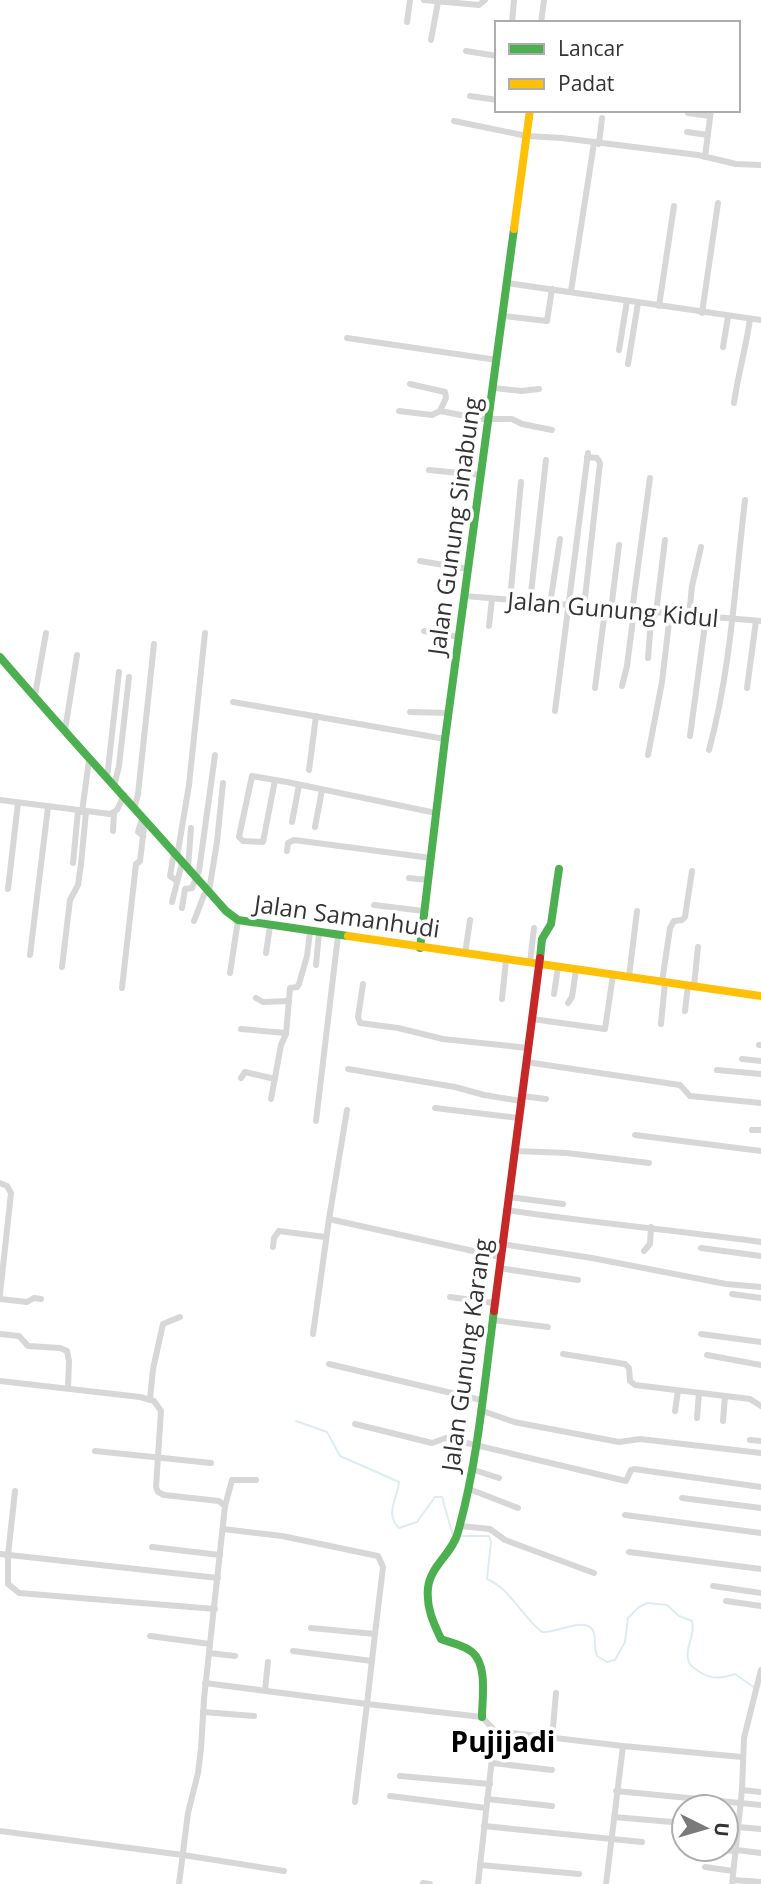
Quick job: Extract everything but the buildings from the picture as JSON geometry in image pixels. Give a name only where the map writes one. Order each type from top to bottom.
[{"type":"street","points":[[407,22],[410,0]]},
{"type":"street","points":[[424,0],[479,5],[485,0]]},
{"type":"street","points":[[512,21],[514,0]]},
{"type":"street","points":[[541,21],[544,0]]},
{"type":"street","points":[[430,40],[438,2]]},
{"type":"street","points":[[466,51],[495,56]]},
{"type":"street","points":[[470,96],[495,100]]},
{"type":"street","name":"Jalan Gunung Sinabung","points":[[420,947],[448,713],[530,112]]},
{"type":"street","points":[[688,113],[710,113],[705,157]]},
{"type":"street","points":[[571,292],[603,118]]},
{"type":"street","points":[[454,121],[527,136],[562,138],[705,157],[736,164],[761,165]]},
{"type":"street","points":[[687,132],[708,135]]},
{"type":"street","points":[[702,313],[718,203]]},
{"type":"street","points":[[659,306],[674,206]]},
{"type":"street","points":[[508,283],[761,320]]},
{"type":"street","points":[[503,316],[547,321],[552,289]]},
{"type":"street","points":[[619,350],[627,301]]},
{"type":"street","points":[[628,365],[638,303]]},
{"type":"street","points":[[723,347],[728,317]]},
{"type":"street","points":[[734,403],[750,319]]},
{"type":"street","points":[[347,338],[498,360]]},
{"type":"street","points":[[399,411],[436,415],[446,398],[445,392],[410,384]]},
{"type":"street","points":[[494,388],[522,391],[539,389]]},
{"type":"street","points":[[440,411],[489,419],[512,419],[524,425],[552,430]]},
{"type":"street","points":[[555,711],[587,455],[597,458],[600,463],[584,607]]},
{"type":"street","points":[[530,602],[546,460]]},
{"type":"street","points":[[429,470],[481,475]]},
{"type":"street","points":[[622,686],[628,666],[650,478]]},
{"type":"street","points":[[510,600],[521,482]]},
{"type":"street","points":[[709,750],[717,720],[733,620],[746,500]]},
{"type":"street","points":[[550,604],[560,539]]},
{"type":"street","points":[[648,658],[665,540]]},
{"type":"street","points":[[595,688],[619,545]]},
{"type":"street","points":[[689,616],[692,586],[701,547]]},
{"type":"street","points":[[420,561],[468,569]]},
{"type":"street","name":"Jalan Gunung Kidul","points":[[465,596],[759,621]]},
{"type":"street","points":[[489,626],[492,599]]},
{"type":"street","points":[[648,755],[662,682],[670,614]]},
{"type":"street","points":[[690,736],[706,617]]},
{"type":"street","points":[[747,688],[759,621]]},
{"type":"street","points":[[424,631],[459,637]]},
{"type":"street","points":[[35,695],[46,633]]},
{"type":"street","points":[[172,902],[180,860],[205,633]]},
{"type":"street","points":[[134,809],[138,794],[154,644]]},
{"type":"street","points":[[65,730],[77,655]]},
{"type":"street","name":"Jalan Samanhudi","points":[[0,657],[89,760],[237,920],[761,996]]},
{"type":"street","points":[[107,778],[119,672]]},
{"type":"street","points":[[114,786],[119,766],[129,677]]},
{"type":"street","points":[[233,702],[445,739]]},
{"type":"street","points":[[410,712],[448,713]]},
{"type":"street","points":[[309,770],[316,716]]},
{"type":"street","points":[[182,908],[184,889],[192,888],[198,879],[215,755]]},
{"type":"street","points":[[73,863],[89,760]]},
{"type":"street","points":[[275,780],[263,842],[243,841],[239,837],[250,777],[275,780],[436,813]]},
{"type":"street","points":[[194,921],[204,895],[209,891],[223,783]]},
{"type":"street","points":[[292,822],[299,785]]},
{"type":"street","points":[[315,827],[322,790]]},
{"type":"street","points":[[113,831],[114,813],[124,795]]},
{"type":"street","points":[[0,800],[82,812],[114,813]]},
{"type":"street","points":[[8,889],[18,803]]},
{"type":"street","points":[[30,955],[48,807]]},
{"type":"street","points":[[62,967],[70,900],[78,885],[81,864],[82,812]]},
{"type":"street","points":[[122,988],[136,864],[140,861],[145,821]]},
{"type":"street","points":[[177,881],[170,876],[180,860],[191,828]]},
{"type":"street","points":[[287,851],[288,843],[294,840],[431,858]]},
{"type":"street","name":"Jalan Gunung Karang","points":[[482,1717],[481,1671],[478,1658],[470,1650],[441,1639],[428,1604],[432,1574],[458,1534],[468,1489],[516,1152],[532,1019],[535,964],[542,939],[551,924],[559,869]]},
{"type":"street","points":[[661,1024],[670,928],[674,921],[685,917],[692,871]]},
{"type":"street","points":[[409,878],[428,880]]},
{"type":"street","points":[[374,905],[424,911]]},
{"type":"street","points":[[629,977],[637,911]]},
{"type":"street","points":[[230,973],[237,920]]},
{"type":"street","points":[[465,954],[470,920]]},
{"type":"street","points":[[266,953],[270,926]]},
{"type":"street","points":[[534,928],[535,964]]},
{"type":"street","points":[[271,1099],[286,1032],[290,988],[299,984],[310,932]]},
{"type":"street","points":[[316,965],[319,933]]},
{"type":"street","points":[[316,1121],[338,936]]},
{"type":"street","points":[[685,1011],[698,947]]},
{"type":"street","points":[[502,999],[506,960]]},
{"type":"street","points":[[554,995],[558,967]]},
{"type":"street","points":[[568,1003],[572,997],[576,970]]},
{"type":"street","points":[[532,1019],[605,1028],[613,975]]},
{"type":"street","points":[[363,984],[358,1017],[360,1023],[398,1028],[443,1039],[528,1048]]},
{"type":"street","points":[[256,998],[263,1002],[289,1002]]},
{"type":"street","points":[[241,1029],[286,1032]]},
{"type":"street","points":[[742,1059],[761,1061]]},
{"type":"street","points":[[526,1062],[680,1085],[690,1096],[761,1103]]},
{"type":"street","points":[[348,1069],[455,1087],[484,1095],[546,1099]]},
{"type":"street","points":[[717,1070],[761,1074]]},
{"type":"street","points":[[241,1078],[245,1072],[275,1079]]},
{"type":"street","points":[[435,1108],[519,1118]]},
{"type":"street","points":[[313,1334],[325,1237],[347,1110]]},
{"type":"street","points":[[752,1130],[761,1130]]},
{"type":"street","points":[[635,1135],[761,1151]]},
{"type":"street","points":[[516,1152],[568,1153],[649,1163]]},
{"type":"street","points":[[0,1183],[11,1190],[4,1233],[0,1296],[27,1302],[34,1298],[41,1299]]},
{"type":"street","points":[[509,1197],[563,1204]]},
{"type":"street","points":[[506,1210],[761,1242]]},
{"type":"street","points":[[328,1219],[500,1257]]},
{"type":"street","points":[[644,1251],[650,1244],[651,1227]]},
{"type":"street","points":[[273,1247],[274,1238],[279,1231],[325,1237]]},
{"type":"street","points":[[502,1244],[726,1284],[761,1287]]},
{"type":"street","points":[[701,1248],[761,1256]]},
{"type":"street","points":[[499,1268],[578,1280]]},
{"type":"street","points":[[732,1294],[761,1298]]},
{"type":"street","points":[[450,1297],[495,1303]]},
{"type":"street","points":[[150,1399],[153,1369],[163,1324],[180,1317]]},
{"type":"street","points":[[492,1320],[548,1327]]},
{"type":"street","points":[[0,1334],[19,1336],[28,1346],[67,1351],[68,1388]]},
{"type":"street","points":[[701,1335],[761,1342]]},
{"type":"street","points":[[563,1354],[625,1364],[629,1368],[630,1381],[635,1385],[750,1399],[761,1406]]},
{"type":"street","points":[[707,1355],[761,1365]]},
{"type":"street","points":[[329,1364],[481,1400]]},
{"type":"street","points":[[0,1381],[150,1399],[161,1411],[156,1486],[160,1494],[219,1501],[225,1506]]},
{"type":"street","points":[[675,1411],[678,1391]]},
{"type":"street","points":[[697,1418],[699,1393]]},
{"type":"street","points":[[723,1421],[725,1396]]},
{"type":"street","points":[[480,1410],[514,1422],[618,1441],[645,1439],[761,1453]]},
{"type":"street","points":[[355,1424],[432,1443],[446,1438],[475,1444],[626,1481],[634,1469],[761,1487]]},
{"type":"street","points":[[750,1440],[761,1441]]},
{"type":"street","points":[[95,1451],[211,1463]]},
{"type":"street","points":[[471,1469],[499,1479]]},
{"type":"street","points":[[180,1884],[188,1813],[198,1773],[225,1506],[231,1481],[256,1480]]},
{"type":"street","points":[[468,1489],[518,1508]]},
{"type":"street","points":[[15,1491],[4,1555],[8,1584],[19,1593],[215,1609]]},
{"type":"street","points":[[682,1498],[761,1508]]},
{"type":"street","points":[[625,1515],[761,1533]]},
{"type":"street","points":[[223,1529],[282,1536],[378,1556],[383,1567],[355,1802]]},
{"type":"street","points":[[458,1534],[490,1529],[505,1540],[594,1573]]},
{"type":"street","points":[[152,1548],[220,1556]]},
{"type":"street","points":[[629,1552],[761,1569]]},
{"type":"street","points":[[4,1555],[218,1578]]},
{"type":"street","points":[[713,1586],[761,1594]]},
{"type":"street","points":[[726,1601],[761,1606]]},
{"type":"street","points":[[311,1628],[375,1634]]},
{"type":"street","points":[[149,1636],[210,1644]]},
{"type":"street","points":[[293,1651],[372,1661]]},
{"type":"street","points":[[209,1653],[236,1656]]},
{"type":"street","points":[[265,1690],[268,1662]]},
{"type":"street","points":[[740,1811],[746,1725],[761,1670]]},
{"type":"street","points":[[205,1683],[482,1717],[495,1731],[742,1757]]},
{"type":"street","points":[[552,1738],[556,1693]]},
{"type":"street","points":[[203,1712],[254,1716]]},
{"type":"street","points":[[478,1884],[495,1731]]},
{"type":"street","points":[[606,1884],[622,1746]]},
{"type":"street","points":[[492,1763],[552,1770]]},
{"type":"street","points":[[400,1776],[490,1784]]},
{"type":"street","points":[[742,1790],[761,1792]]},
{"type":"street","points":[[616,1791],[761,1805]]},
{"type":"street","points":[[390,1796],[486,1808]]},
{"type":"street","points":[[487,1799],[552,1806]]},
{"type":"street","points":[[614,1817],[670,1822]]},
{"type":"street","points":[[484,1826],[642,1842]]},
{"type":"street","points":[[740,1827],[761,1829]]},
{"type":"street","points":[[0,1831],[284,1871]]},
{"type":"street","points":[[740,1851],[761,1853]]},
{"type":"street","points":[[734,1863],[732,1882],[761,1882]]},
{"type":"street","points":[[480,1865],[579,1874]]},
{"type":"street","points":[[705,1867],[733,1871]]},
{"type":"street","points":[[423,1883],[430,1884]]},
{"type":"waterway","points":[[296,1421],[327,1432],[340,1456],[399,1482],[392,1511],[399,1528],[417,1522],[435,1497],[442,1497],[453,1536]]},
{"type":"waterway","points":[[459,1536],[489,1536],[491,1542],[487,1579],[503,1589],[542,1632],[586,1625],[594,1633],[597,1656],[607,1662],[615,1660],[625,1642],[628,1618],[639,1607],[647,1603],[667,1605],[679,1616],[692,1621],[693,1631],[687,1654],[692,1666],[713,1677],[735,1674],[755,1688]]},
{"type":"traffic: fast","points":[[420,948],[445,739],[514,229]]},
{"type":"traffic: fast","points":[[0,657],[226,911],[238,920],[348,936]]},
{"type":"traffic: fast","points":[[540,958],[542,939],[551,924],[559,869]]},
{"type":"traffic: fast","points":[[482,1717],[483,1683],[480,1665],[472,1652],[441,1639],[431,1614],[428,1588],[433,1573],[455,1540],[465,1505],[480,1423],[494,1311]]},
{"type":"traffic: slow","points":[[514,229],[530,112]]},
{"type":"traffic: slow","points":[[348,936],[761,996]]},
{"type":"traffic: jam","points":[[494,1311],[540,958]]},
{"type":"district","name":"Pujijadi","points":[[503,1742]]}]
